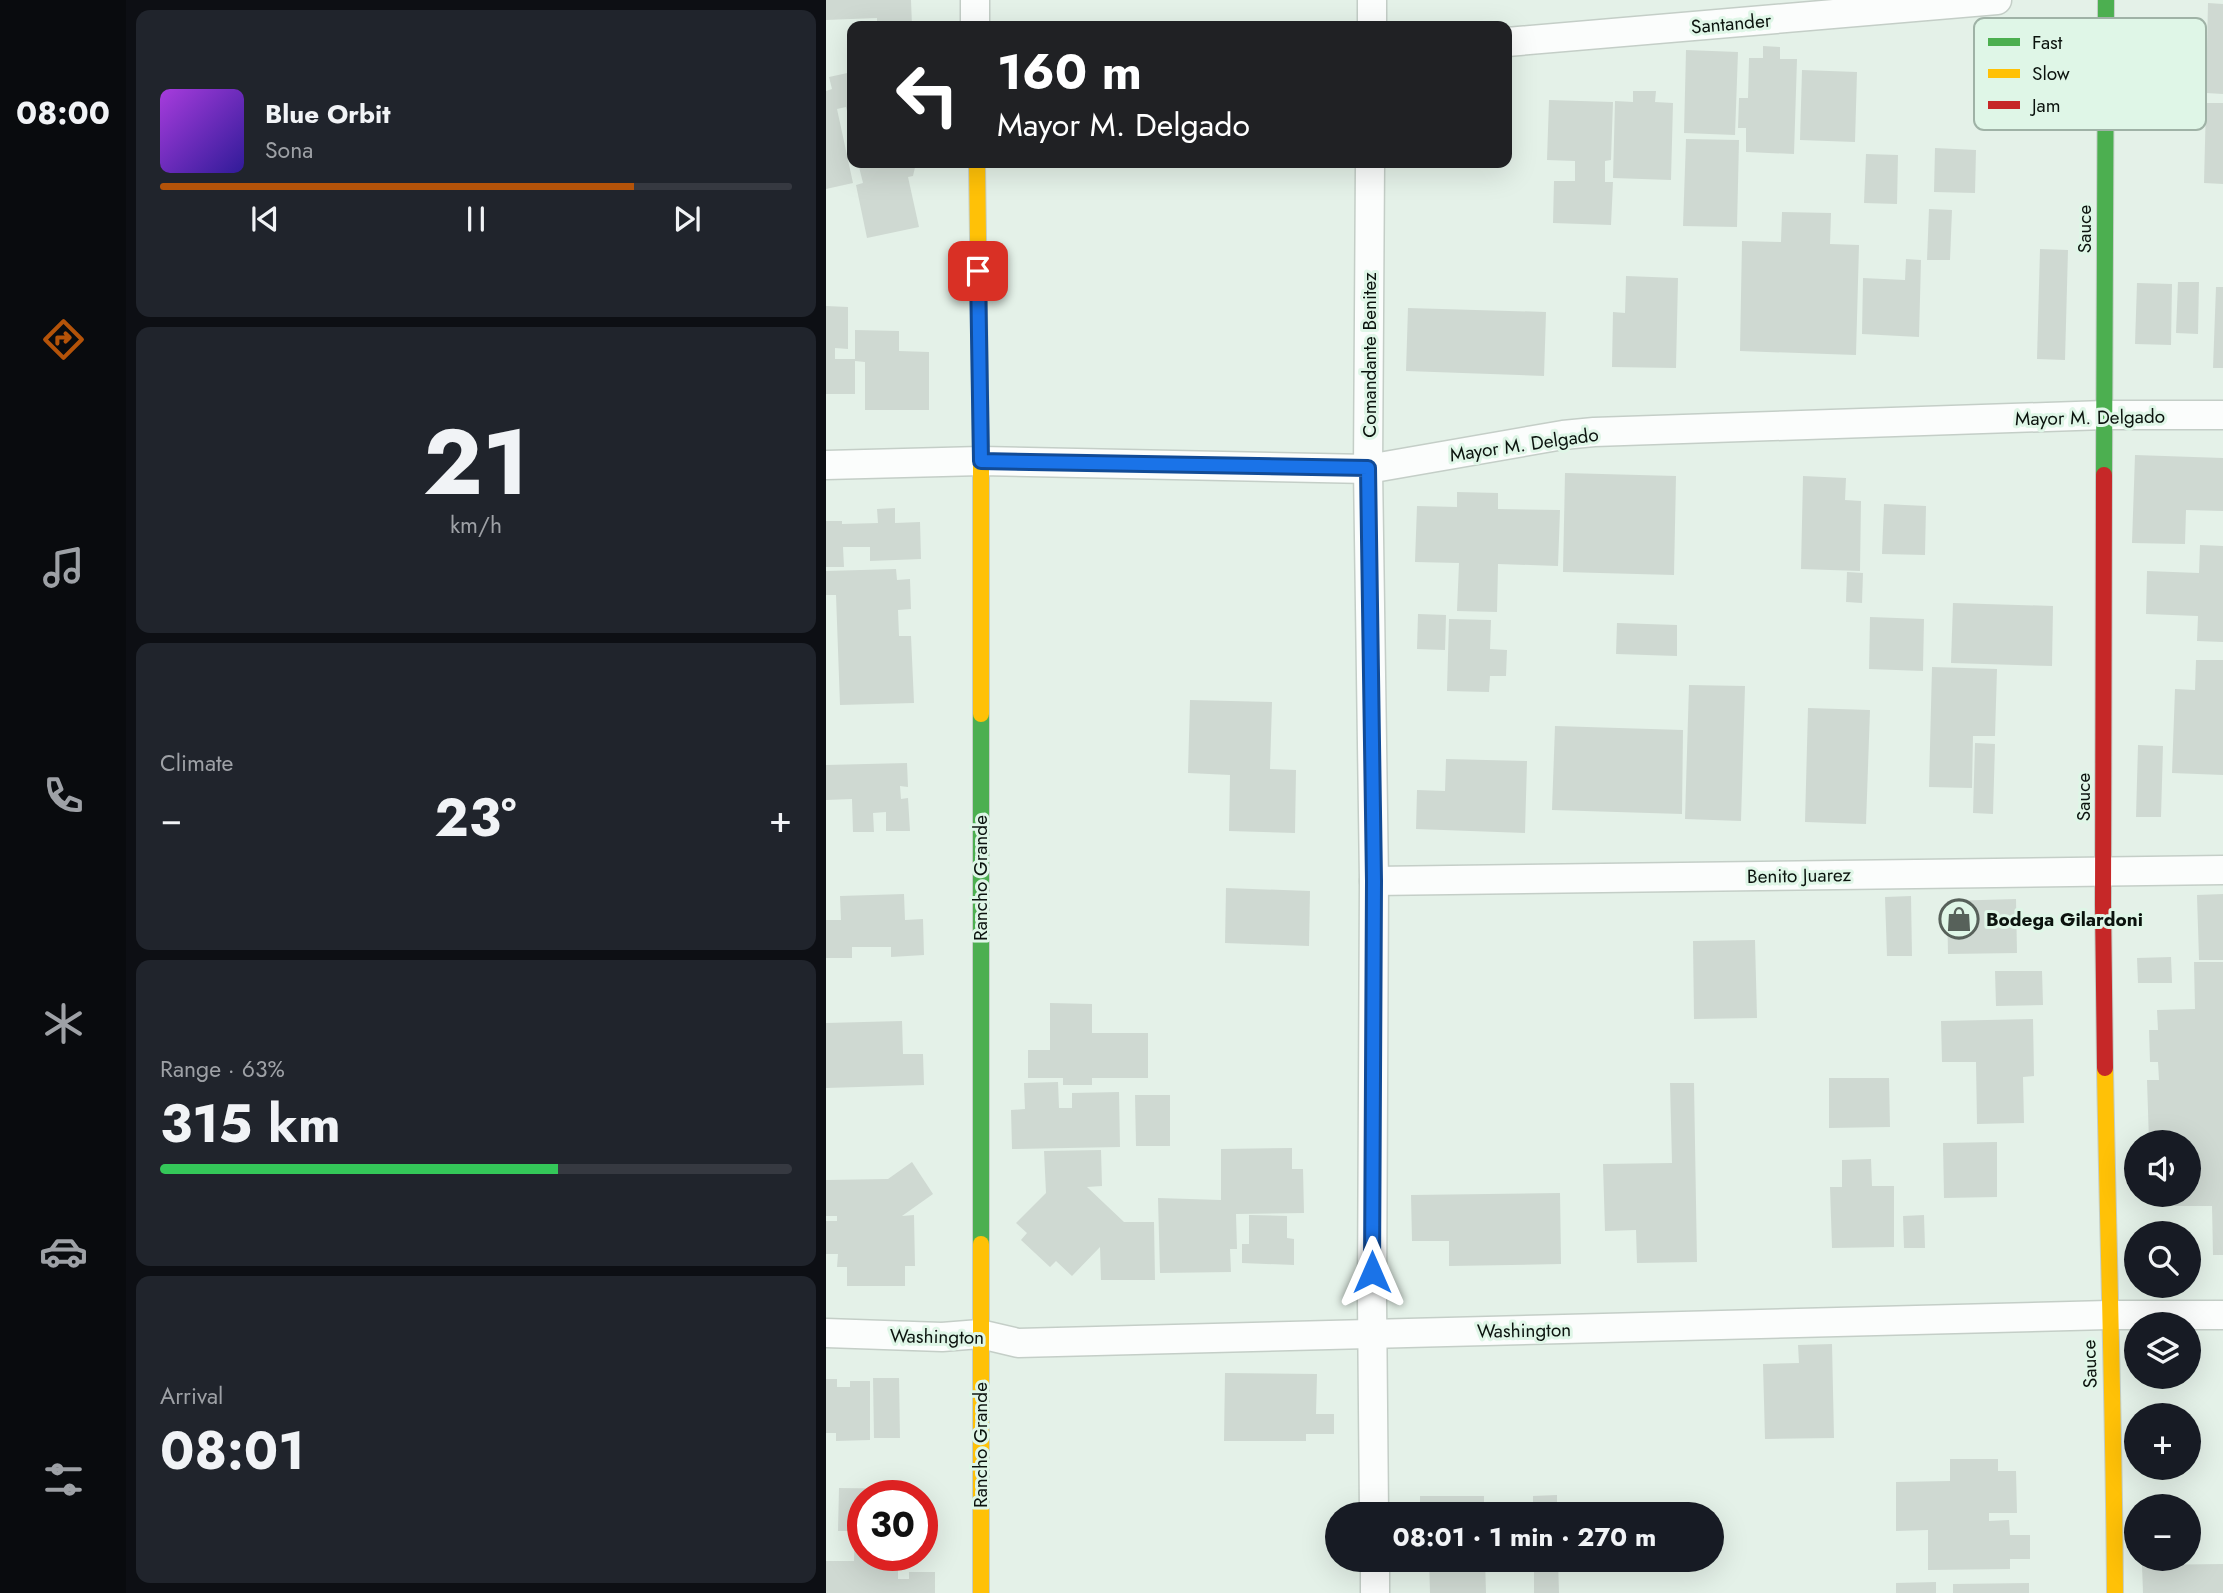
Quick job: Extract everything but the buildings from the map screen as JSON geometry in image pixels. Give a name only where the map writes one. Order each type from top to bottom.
[{"type":"street","points":[[975,0],[975,21]]},
{"type":"street","points":[[1372,0],[1372,21]]},
{"type":"street","name":"Santander","points":[[1512,41],[1997,0]]},
{"type":"street","name":"Sauce","points":[[2106,0],[2106,18]]},
{"type":"street","name":"Sauce","points":[[2106,130],[2104,871],[2108,1315],[2114,1443],[2115,1593]]},
{"type":"street","name":"Rancho Grande","points":[[977,168],[981,461],[981,1593]]},
{"type":"street","name":"Comandante Benitez","points":[[1370,168],[1368,468],[1374,881],[1374,1502]]},
{"type":"street","name":"Mayor M. Delgado","points":[[826,466],[981,461],[1368,468],[1594,432],[2105,415],[2223,415]]},
{"type":"street","name":"Benito Juarez","points":[[1374,881],[2223,870]]},
{"type":"street","name":"Washington","points":[[826,1333],[942,1337],[980,1334],[1018,1343],[2108,1315],[2223,1315]]},
{"type":"street","points":[[1375,1572],[1375,1593]]},
{"type":"traffic: fast","points":[[2106,0],[2106,18]]},
{"type":"traffic: fast","points":[[2104,475],[2105,130]]},
{"type":"traffic: fast","points":[[981,714],[981,1244]]},
{"type":"traffic: slow","points":[[977,168],[981,714]]},
{"type":"traffic: slow","points":[[2105,1068],[2115,1593]]},
{"type":"traffic: slow","points":[[981,1244],[981,1593]]},
{"type":"traffic: jam","points":[[2104,475],[2105,1068]]},
{"type":"place","name":"Bodega Gilardoni","points":[[1959,919]]},
{"type":"route","points":[[978,271],[981,461],[1368,468],[1374,881],[1372,1272]]}]
